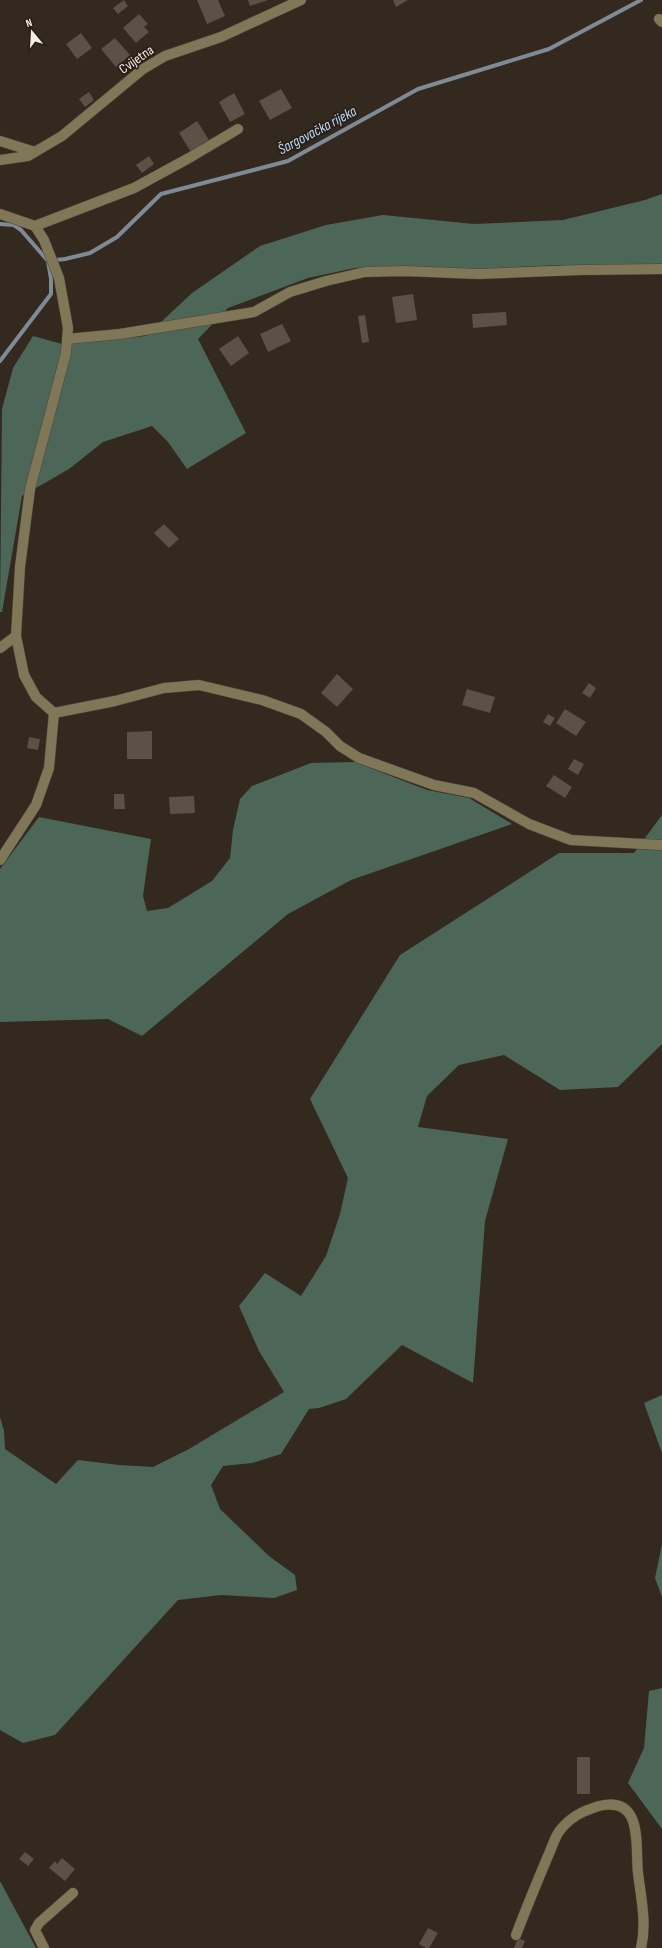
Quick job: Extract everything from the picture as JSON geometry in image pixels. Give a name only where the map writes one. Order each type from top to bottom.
[{"type":"street","name":"Cvijetna","points":[[0,160],[28,156],[62,136],[144,69],[165,56],[221,37],[301,0]]},
{"type":"street","points":[[35,226],[134,188],[238,129]]},
{"type":"street","points":[[0,141],[35,152]]},
{"type":"street","points":[[0,214],[35,226],[44,240],[59,278],[68,328],[66,353],[30,489],[20,567],[16,636],[24,675],[36,697],[54,713]]},
{"type":"street","points":[[67,339],[120,334],[254,312],[290,292],[326,281],[365,272],[404,271],[478,274],[580,270],[662,269]]},
{"type":"street","points":[[0,648],[16,636]]},
{"type":"street","points":[[54,713],[115,701],[164,688],[199,685],[262,700],[301,714],[326,732],[340,746],[359,758],[434,785],[474,794],[529,824],[571,840],[662,844]]},
{"type":"street","points":[[0,860],[36,806],[49,768],[54,713]]},
{"type":"street","points":[[516,1935],[559,1830],[574,1816],[583,1811],[616,1804],[623,1806],[628,1811],[634,1823],[638,1844],[638,1870],[645,1932],[641,1948]]},
{"type":"street","points":[[44,1948],[35,1930],[39,1923],[73,1892]]},
{"type":"green space","points":[[662,194],[662,265],[563,265],[475,269],[400,266],[355,268],[308,278],[228,308],[198,339],[246,433],[187,469],[168,442],[152,426],[103,442],[69,469],[22,496],[2,612],[0,612],[2,409],[13,368],[33,336],[62,344],[146,336],[192,293],[260,246],[326,225],[383,215],[474,224],[563,220],[645,200]]},
{"type":"green space","points":[[355,762],[427,790],[469,798],[512,824],[351,880],[288,914],[142,1036],[108,1019],[0,1022],[0,869],[39,817],[151,839],[143,896],[147,911],[168,908],[212,881],[230,858],[233,830],[240,799],[252,786],[311,763]]},
{"type":"green space","points":[[662,815],[662,1044],[618,1087],[560,1090],[504,1055],[459,1065],[427,1096],[418,1127],[508,1139],[485,1221],[473,1383],[402,1345],[346,1399],[319,1408],[309,1409],[281,1454],[252,1463],[223,1466],[211,1485],[220,1509],[269,1556],[295,1575],[297,1590],[274,1598],[221,1595],[178,1600],[55,1735],[23,1743],[0,1730],[0,1417],[4,1431],[5,1449],[56,1484],[78,1460],[153,1467],[189,1449],[284,1392],[259,1351],[239,1306],[265,1273],[301,1296],[326,1256],[340,1214],[348,1178],[310,1099],[400,955],[559,853],[634,853]]},
{"type":"green space","points":[[662,1395],[662,1453],[644,1403]]},
{"type":"green space","points":[[662,1544],[662,1597],[655,1578]]},
{"type":"green space","points":[[662,1688],[662,1829],[628,1783],[644,1748],[649,1691]]},
{"type":"green space","points":[[0,1881],[36,1948],[0,1948]]},
{"type":"building","points":[[124,0],[128,6],[118,14],[113,8]]},
{"type":"building","points":[[197,0],[218,0],[225,16],[207,24]]},
{"type":"building","points":[[248,0],[268,0],[250,6]]},
{"type":"building","points":[[393,0],[408,0],[396,7]]},
{"type":"building","points":[[139,14],[148,24],[144,27],[149,32],[136,43],[123,28]]},
{"type":"building","points":[[81,33],[92,48],[77,59],[66,44]]},
{"type":"building","points":[[115,38],[130,55],[116,67],[101,49]]},
{"type":"building","points":[[281,89],[292,108],[270,120],[259,101]]},
{"type":"building","points":[[89,92],[94,100],[85,107],[79,99]]},
{"type":"building","points":[[234,93],[245,114],[230,122],[219,102]]},
{"type":"building","points":[[197,121],[209,140],[191,152],[179,133]]},
{"type":"building","points":[[149,156],[154,164],[142,173],[136,165]]},
{"type":"building","points":[[413,294],[417,320],[396,323],[392,297]]},
{"type":"building","points":[[506,312],[507,325],[473,328],[472,314]]},
{"type":"building","points":[[365,315],[369,342],[362,343],[358,316]]},
{"type":"building","points":[[282,324],[291,341],[268,352],[260,334]]},
{"type":"building","points":[[238,336],[249,353],[231,366],[219,349]]},
{"type":"building","points":[[164,524],[179,539],[169,548],[154,533]]},
{"type":"building","points":[[337,674],[353,689],[337,707],[321,693]]},
{"type":"building","points":[[589,683],[596,688],[590,698],[582,693]]},
{"type":"building","points":[[467,689],[495,697],[490,713],[462,705]]},
{"type":"building","points":[[565,709],[586,722],[576,736],[556,723]]},
{"type":"building","points":[[548,714],[555,718],[550,726],[543,722]]},
{"type":"building","points":[[152,731],[152,759],[127,759],[127,732]]},
{"type":"building","points":[[29,737],[40,739],[38,750],[27,748]]},
{"type":"building","points":[[574,759],[584,764],[578,775],[568,769]]},
{"type":"building","points":[[554,775],[572,787],[565,798],[546,786]]},
{"type":"building","points":[[114,794],[124,794],[125,809],[114,809]]},
{"type":"building","points":[[194,796],[195,813],[170,814],[169,797]]},
{"type":"building","points":[[577,1757],[590,1757],[590,1794],[577,1794]]},
{"type":"building","points":[[25,1852],[34,1859],[28,1866],[19,1859]]},
{"type":"building","points":[[62,1858],[75,1869],[65,1881],[49,1868],[55,1861],[57,1864]]},
{"type":"building","points":[[428,1928],[438,1933],[429,1948],[426,1948],[419,1944]]},
{"type":"building","points":[[518,1938],[525,1941],[522,1948],[514,1948]]},
{"type":"waterway","name":"Šargovačka rijeka","points":[[0,361],[51,294],[51,279],[48,261],[65,259],[90,253],[117,237],[161,194],[288,161],[418,89],[549,49],[641,0]]},
{"type":"waterway","points":[[0,224],[14,225],[21,230],[48,261]]}]
